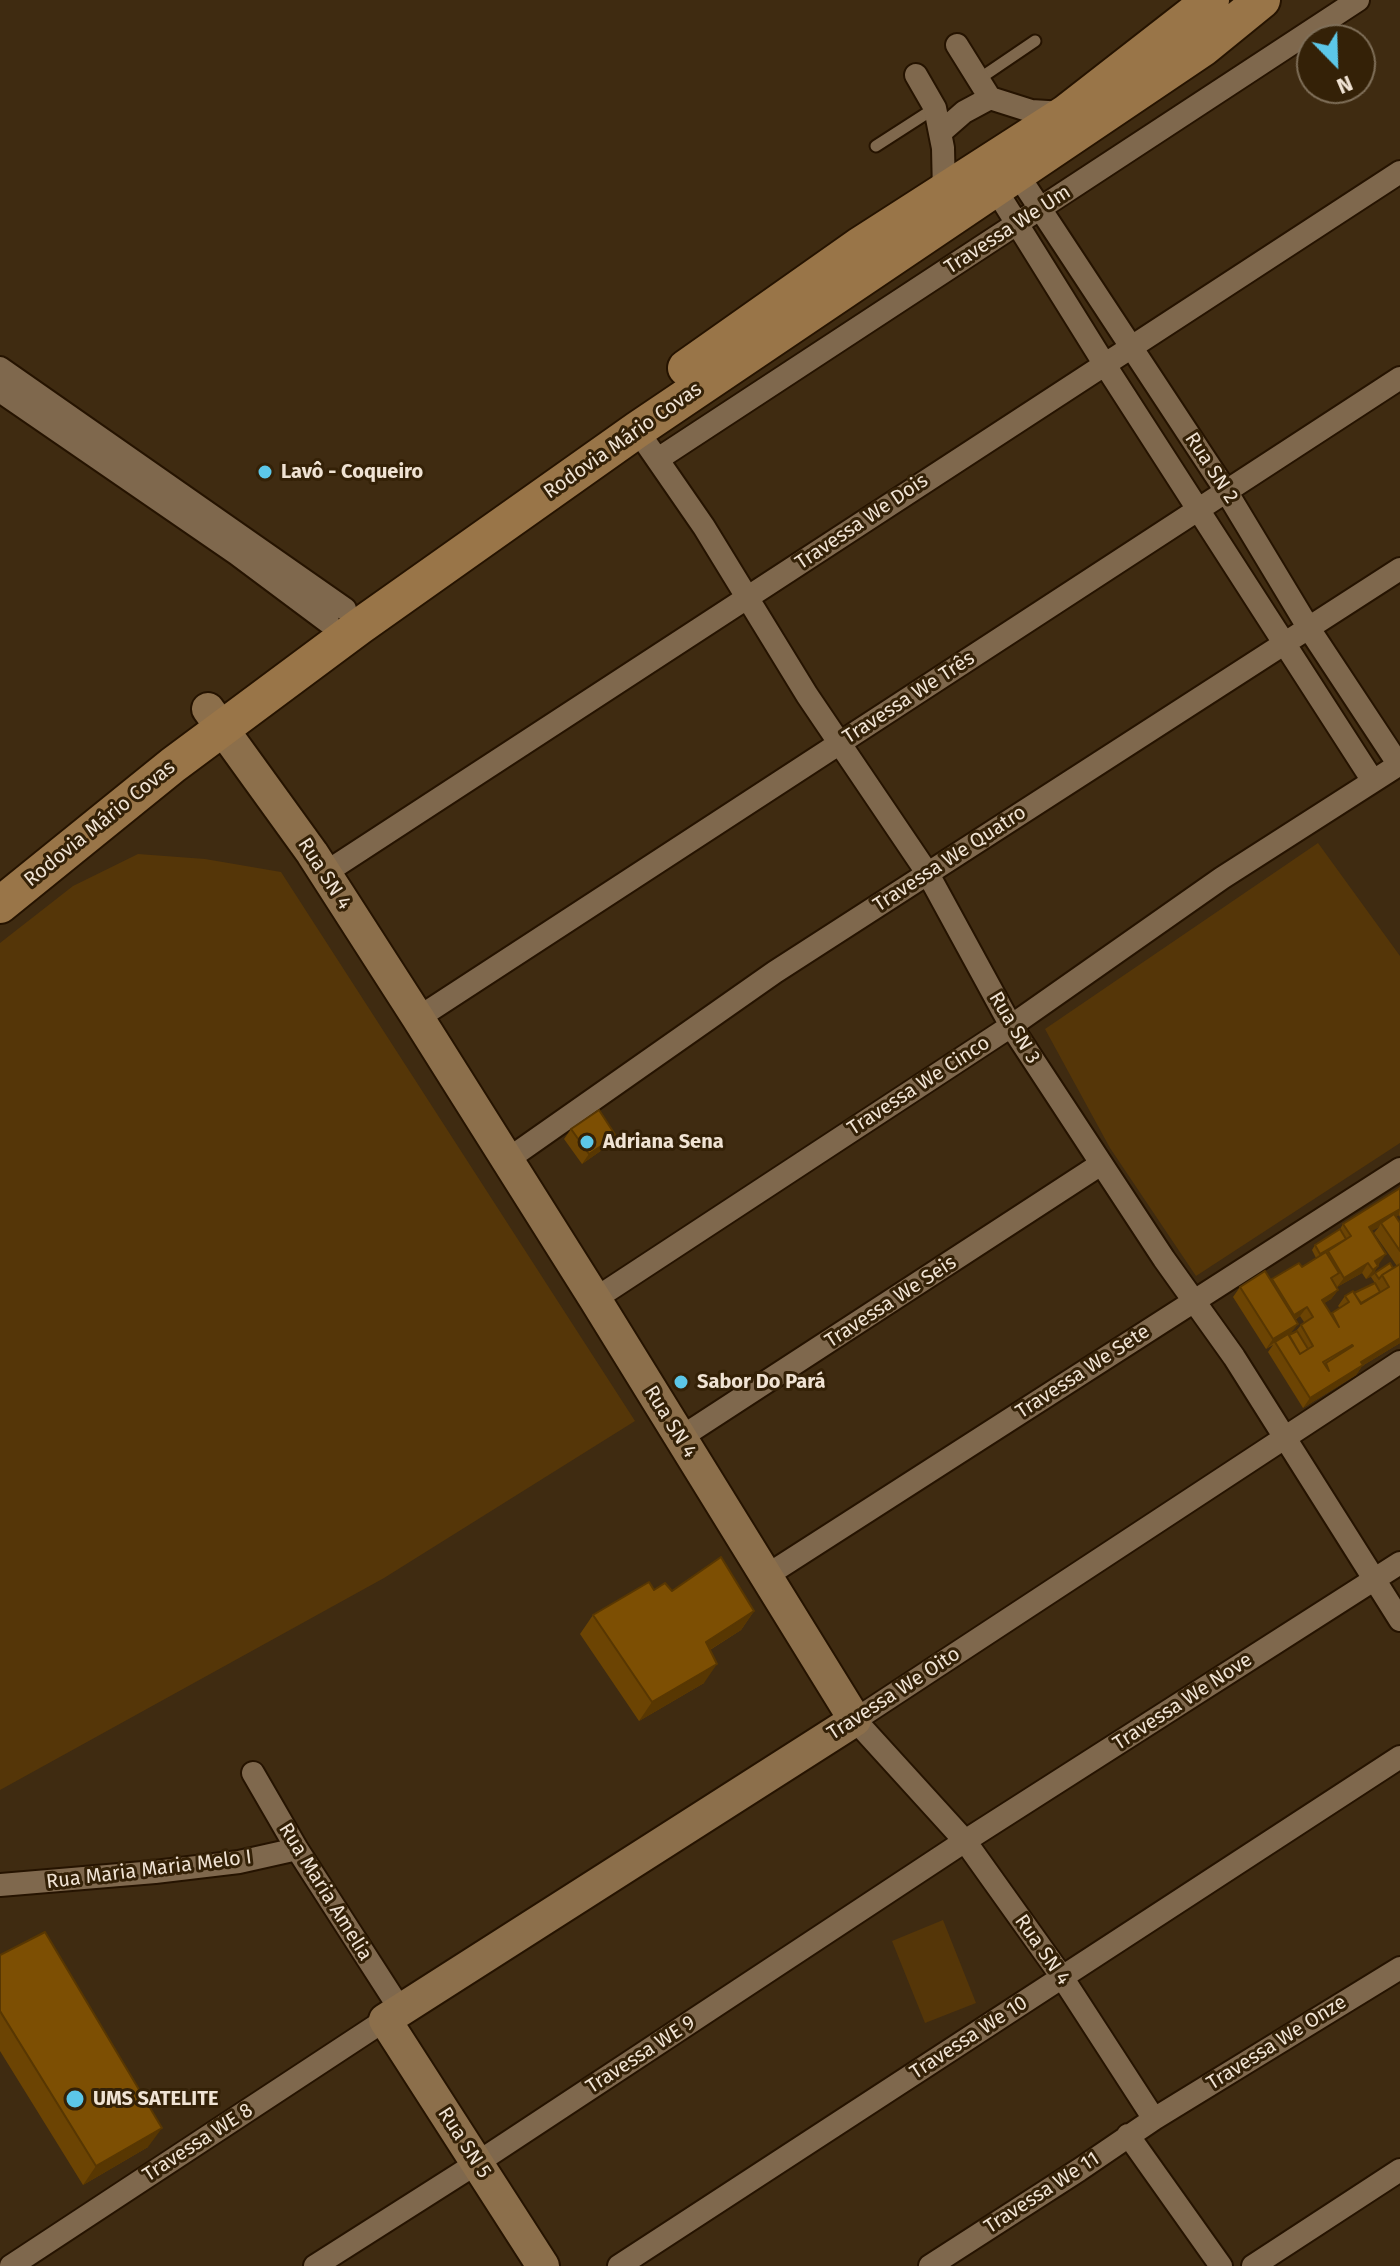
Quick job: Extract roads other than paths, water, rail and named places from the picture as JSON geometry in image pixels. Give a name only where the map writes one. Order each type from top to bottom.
[{"type":"main road","name":"Rodovia Mário Covas","points":[[0,905],[336,615],[859,246],[1066,113],[1211,0]]},
{"type":"main road","name":"Rodovia Mário Covas","points":[[0,874],[215,718],[1203,48],[1262,0]]},
{"type":"main road","name":"Rua SN 4","points":[[215,718],[325,873],[418,1018],[855,1720]]},
{"type":"main road","name":"Travessa We Oito","points":[[393,2014],[855,1720]]},
{"type":"main road","name":"Rua SN 5","points":[[393,2014],[477,2163],[543,2266]]},
{"type":"street","name":"Travessa We Um","points":[[658,459],[1358,0]]},
{"type":"street","points":[[957,45],[985,88],[1031,111],[1066,113]]},
{"type":"street","points":[[916,75],[935,108],[944,164],[944,193]]},
{"type":"street","points":[[940,133],[985,88]]},
{"type":"street","name":"Travessa We Dois","points":[[325,873],[1400,172]]},
{"type":"street","name":"Rua SN 2","points":[[1007,182],[1041,209],[1226,491],[1308,627],[1399,764]]},
{"type":"street","name":"Rua SN 2","points":[[1007,182],[1018,224],[1105,365],[1373,781]]},
{"type":"street","points":[[0,368],[127,467],[336,615]]},
{"type":"street","name":"Travessa We Três","points":[[418,1018],[1400,378]]},
{"type":"street","points":[[0,391],[127,467]]},
{"type":"street","name":"Rua SN 3","points":[[637,430],[928,874],[1011,1026],[1101,1164],[1234,1357],[1400,1620]]},
{"type":"street","name":"Travessa We Quatro","points":[[507,1160],[775,972],[1400,569]]},
{"type":"street","name":"Travessa We Cinco","points":[[595,1299],[1011,1026],[1222,878],[1399,764]]},
{"type":"street","name":"Travessa We Seis","points":[[680,1438],[1101,1164]]},
{"type":"street","name":"Travessa We Sete","points":[[766,1576],[1400,1169]]},
{"type":"street","name":"Travessa We Oito","points":[[855,1720],[1400,1362]]},
{"type":"street","name":"Travessa We Nove","points":[[965,1841],[1400,1563]]},
{"type":"street","name":"Rua SN 4","points":[[855,1720],[965,1841],[1062,1977],[1154,2119]]},
{"type":"street","name":"Travessa We 10","points":[[619,2266],[1400,1757]]},
{"type":"street","name":"Rua Maria Amelia","points":[[253,1773],[393,2014]]},
{"type":"street","name":"Travessa WE 9","points":[[315,2266],[477,2163],[965,1841]]},
{"type":"street","name":"Rua Maria Maria Melo I","points":[[0,1885],[225,1864],[297,1849]]},
{"type":"street","name":"Travessa We Onze","points":[[1154,2119],[1400,1968]]},
{"type":"street","name":"Travessa WE 8","points":[[11,2266],[393,2014]]},
{"type":"street","name":"Travessa We 11","points":[[930,2266],[1154,2119]]},
{"type":"street","points":[[1128,2135],[1221,2266]]},
{"type":"street","points":[[1253,2266],[1400,2170]]},
{"type":"lane","points":[[985,88],[1035,41]]},
{"type":"lane","points":[[876,146],[935,108]]},
{"type":"place","name":"Lavô - Coqueiro","points":[[265,472]]},
{"type":"place","name":"Adriana Sena","points":[[587,1142]]},
{"type":"place","name":"Sabor Do Pará","points":[[681,1382]]},
{"type":"place","name":"UMS SATELITE","points":[[75,2099]]}]
